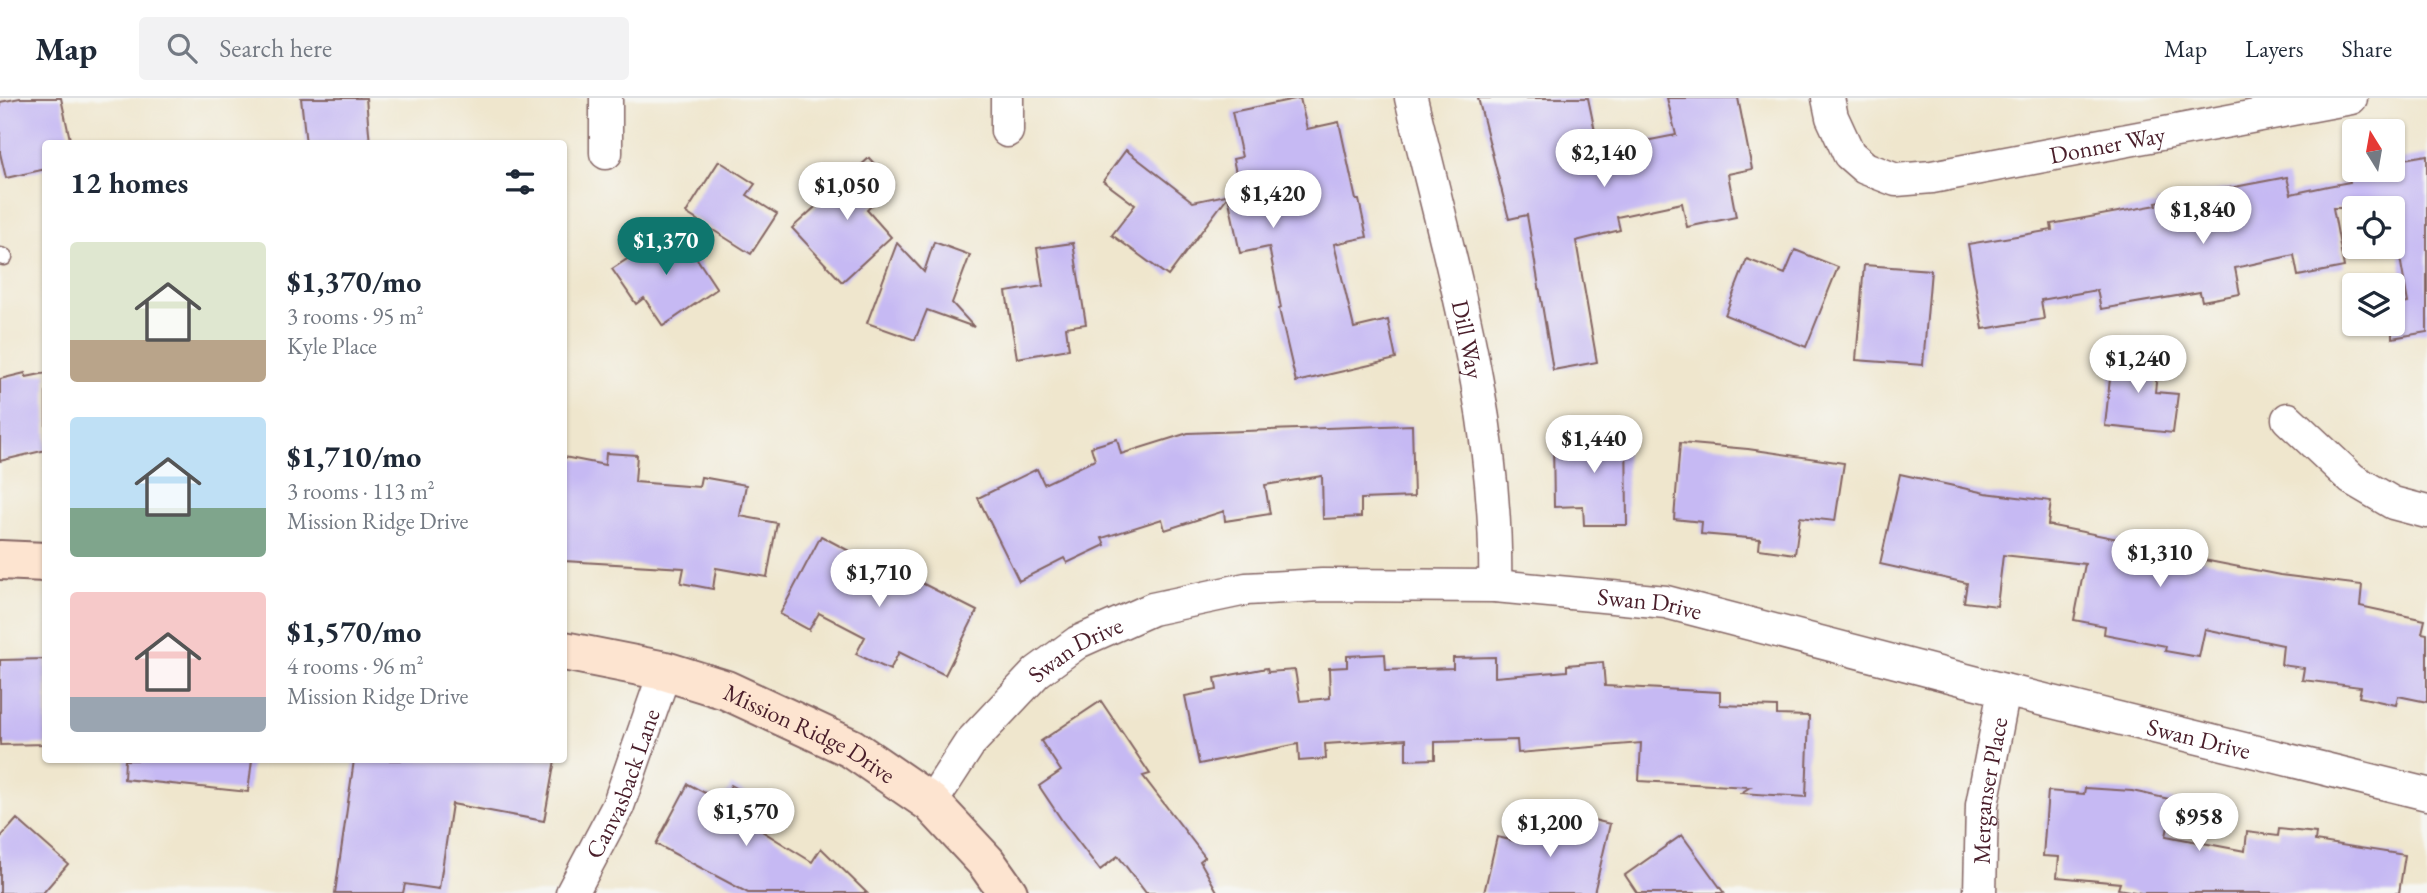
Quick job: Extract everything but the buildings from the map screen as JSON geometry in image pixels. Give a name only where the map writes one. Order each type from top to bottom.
[{"type":"street","points":[[606,98],[606,153]]},
{"type":"street","points":[[1007,98],[1007,131]]},
{"type":"street","name":"Dill Way","points":[[1411,98],[1479,385],[1496,537],[1494,586]]},
{"type":"street","name":"Donner Way","points":[[1828,98],[1832,117],[1849,154],[1865,168],[1896,180],[1932,177],[2351,98]]},
{"type":"street","points":[[2288,419],[2352,479],[2393,503],[2427,512]]},
{"type":"street","points":[[0,560],[42,562]]},
{"type":"street","name":"Swan Drive","points":[[931,803],[970,743],[1037,672],[1078,642],[1152,610],[1246,589],[1322,585],[1494,586],[1666,602],[2004,690],[2427,794]]},
{"type":"street","name":"Mission Ridge Drive","points":[[567,652],[665,671],[726,690],[851,748],[931,803],[986,862],[1009,893]]},
{"type":"street","name":"Canvasback Lane","points":[[572,893],[618,806],[665,671]]},
{"type":"street","name":"Merganser Place","points":[[1980,893],[1982,805],[2004,690]]}]
